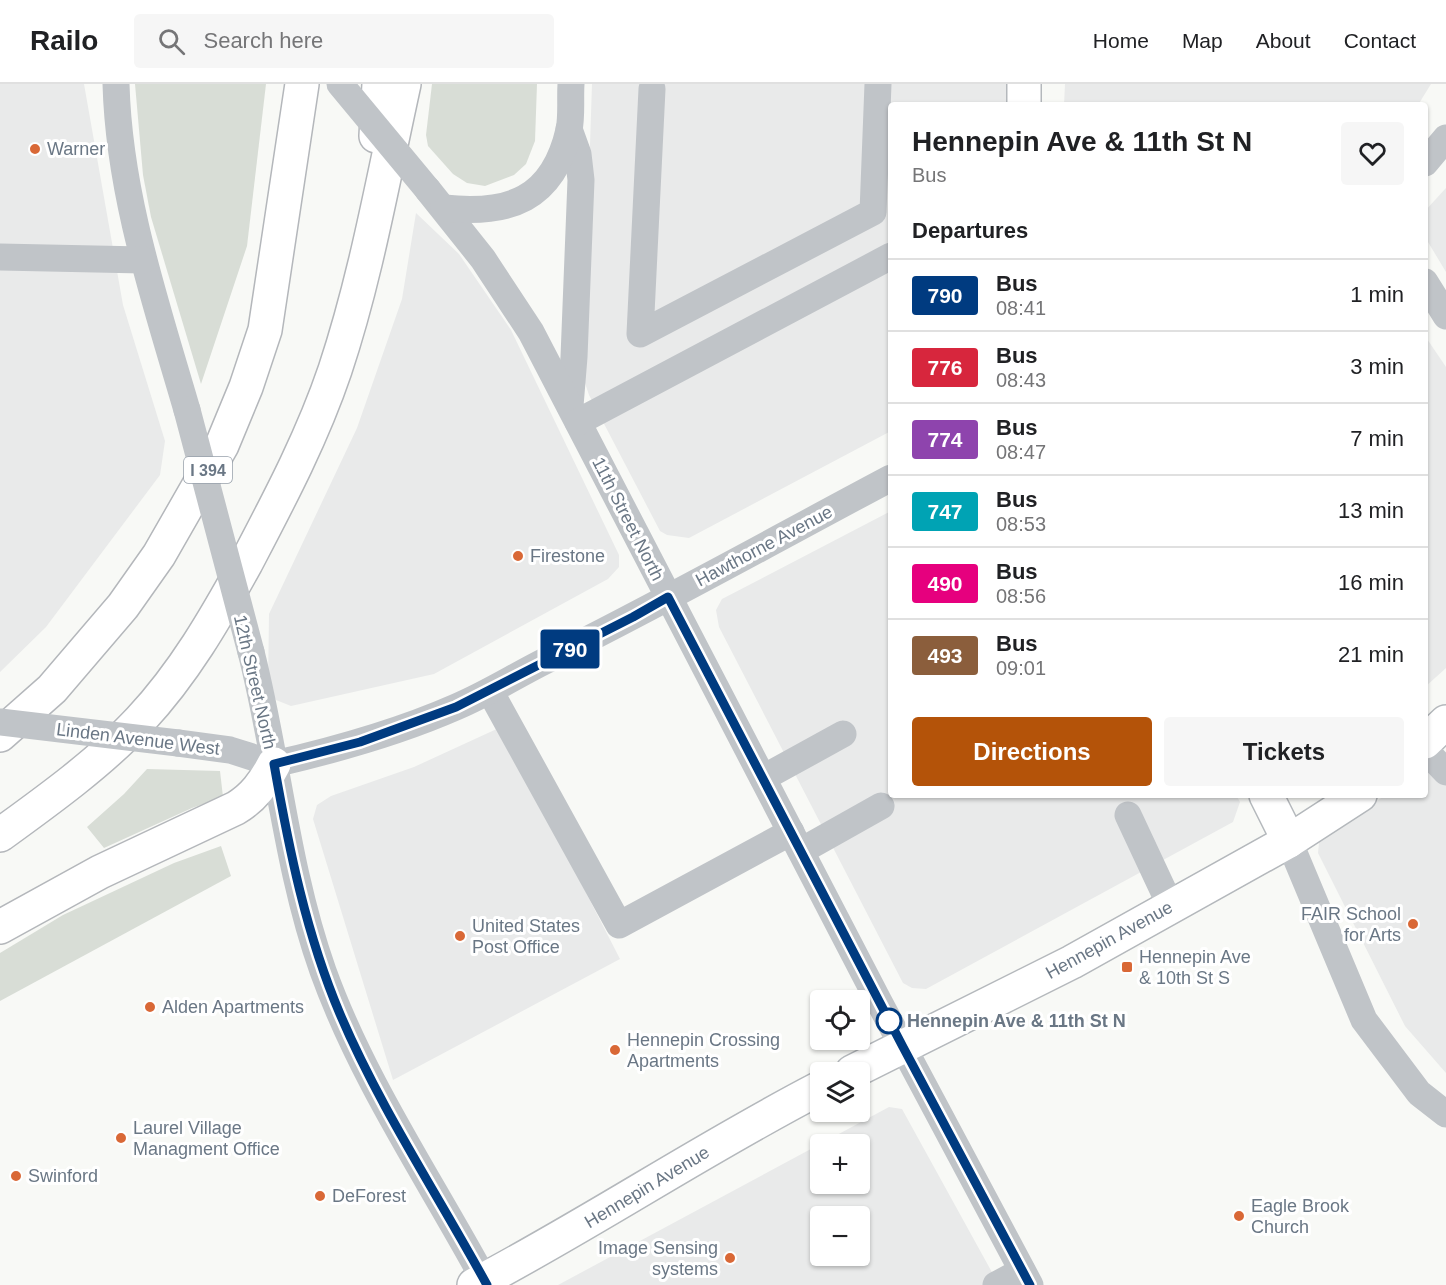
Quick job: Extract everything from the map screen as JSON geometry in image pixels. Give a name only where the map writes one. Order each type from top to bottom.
[{"type":"main road","points":[[294,84],[294,143]]},
{"type":"main road","name":"I 394","points":[[0,735],[52,689],[123,606],[159,555],[222,445],[246,387],[265,330],[302,84]]},
{"type":"main road","points":[[357,295],[372,206],[379,84]]},
{"type":"main road","points":[[0,835],[78,775],[126,734],[171,685],[217,616],[270,518],[308,441],[335,370],[357,295],[404,84]]},
{"type":"main road","points":[[1024,84],[1024,102]]},
{"type":"main road","points":[[1428,739],[1446,722]]},
{"type":"main road","points":[[0,927],[100,872],[247,802],[259,789],[274,764]]},
{"type":"main road","points":[[1268,798],[1289,841]]},
{"type":"main road","name":"Hennepin Avenue","points":[[870,1063],[1072,962],[1289,841],[1354,798]]},
{"type":"main road","name":"Hennepin Avenue","points":[[482,1283],[767,1115],[810,1093]]},
{"type":"street","name":"12th Street North","points":[[117,84],[117,111],[126,186],[250,652],[274,764],[286,834],[304,909],[322,968],[340,1015],[373,1084],[482,1283]]},
{"type":"street","name":"11th Street North","points":[[340,84],[436,199],[513,303],[574,414],[903,1047],[1026,1278]]},
{"type":"street","points":[[436,199],[463,210],[489,210],[514,204],[529,197],[552,171],[562,150],[569,129],[571,84]]},
{"type":"street","points":[[651,89],[640,334],[873,212],[878,84]]},
{"type":"street","points":[[569,129],[581,171],[574,414],[888,257]]},
{"type":"street","points":[[1428,160],[1446,139]]},
{"type":"street","points":[[0,257],[144,260]]},
{"type":"street","points":[[1428,286],[1444,308]]},
{"type":"street","name":"Hawthorne Avenue","points":[[274,764],[342,747],[448,711],[633,617],[888,480]]},
{"type":"street","points":[[490,691],[619,925],[796,842],[881,806]]},
{"type":"street","name":"Linden Avenue West","points":[[0,722],[230,750],[274,764]]},
{"type":"street","points":[[763,778],[843,734]]},
{"type":"street","points":[[1428,753],[1446,772]]},
{"type":"street","points":[[1128,815],[1171,907]]},
{"type":"street","points":[[1289,841],[1364,1020],[1419,1093],[1446,1114]]},
{"type":"street","points":[[996,1285],[1026,1278]]},
{"type":"shaded area","points":[[0,84],[84,84],[123,305],[165,441],[160,475],[46,627],[0,672]]},
{"type":"shaded area","points":[[135,84],[266,84],[247,246],[201,384],[151,217],[143,175]]},
{"type":"shaded area","points":[[432,84],[537,84],[535,141],[526,164],[514,175],[485,186],[467,183],[453,174],[428,146],[426,135]]},
{"type":"shaded area","points":[[592,84],[1009,84],[1009,102],[888,102],[888,433],[689,538],[667,535],[660,531],[589,395],[585,383],[583,357]]},
{"type":"shaded area","points":[[1065,84],[1431,84],[1420,102],[1064,102]]},
{"type":"shaded area","points":[[1446,188],[1446,272],[1428,242],[1428,208]]},
{"type":"shaded area","points":[[416,213],[459,254],[511,330],[619,555],[619,567],[608,579],[434,674],[291,706],[276,700],[268,687],[269,614],[357,428],[402,299]]},
{"type":"shaded area","points":[[1428,340],[1446,367],[1446,668],[1428,684]]},
{"type":"shaded area","points":[[888,513],[888,798],[1238,798],[1240,802],[1233,822],[926,989],[912,988],[903,983],[719,627],[716,610],[722,599]]},
{"type":"shaded area","points":[[501,727],[620,959],[393,1080],[313,819],[317,805],[331,796],[414,767]]},
{"type":"shaded area","points":[[1446,755],[1446,1073],[1405,1026],[1318,853],[1322,835],[1381,798],[1428,798],[1428,768]]},
{"type":"shaded area","points":[[147,769],[220,771],[223,797],[192,808],[104,848],[87,827],[124,794]]},
{"type":"shaded area","points":[[221,846],[231,876],[0,1001],[0,953],[63,915],[174,863]]},
{"type":"shaded area","points":[[889,1107],[902,1109],[999,1285],[558,1285],[810,1149],[810,1194],[870,1194],[870,1134],[839,1134],[861,1122],[870,1122],[870,1117]]},
{"type":"bus line","name":"790","points":[[487,1285],[373,1084],[340,1015],[307,920],[286,834],[274,764],[360,742],[475,699],[668,597],[1030,1285]]},
{"type":"place","name":"Warner","points":[[35,149]]},
{"type":"place","name":"Firestone","points":[[518,556]]},
{"type":"place","name":"FAIR School for Arts","points":[[1413,924]]},
{"type":"place","name":"United States Post Office","points":[[460,936]]},
{"type":"place","name":"Hennepin Ave & 10th St S","points":[[1127,967]]},
{"type":"place","name":"Alden Apartments","points":[[150,1007]]},
{"type":"place","name":"Hennepin Ave & 11th St N","points":[[889,1021]]},
{"type":"place","name":"Hennepin Crossing Apartments","points":[[615,1050]]},
{"type":"place","name":"Laurel Village Managment Office","points":[[121,1138]]},
{"type":"place","name":"Swinford","points":[[16,1176]]},
{"type":"place","name":"DeForest","points":[[320,1196]]},
{"type":"place","name":"Eagle Brook Church","points":[[1239,1216]]},
{"type":"place","name":"Image Sensing systems","points":[[730,1258]]}]
